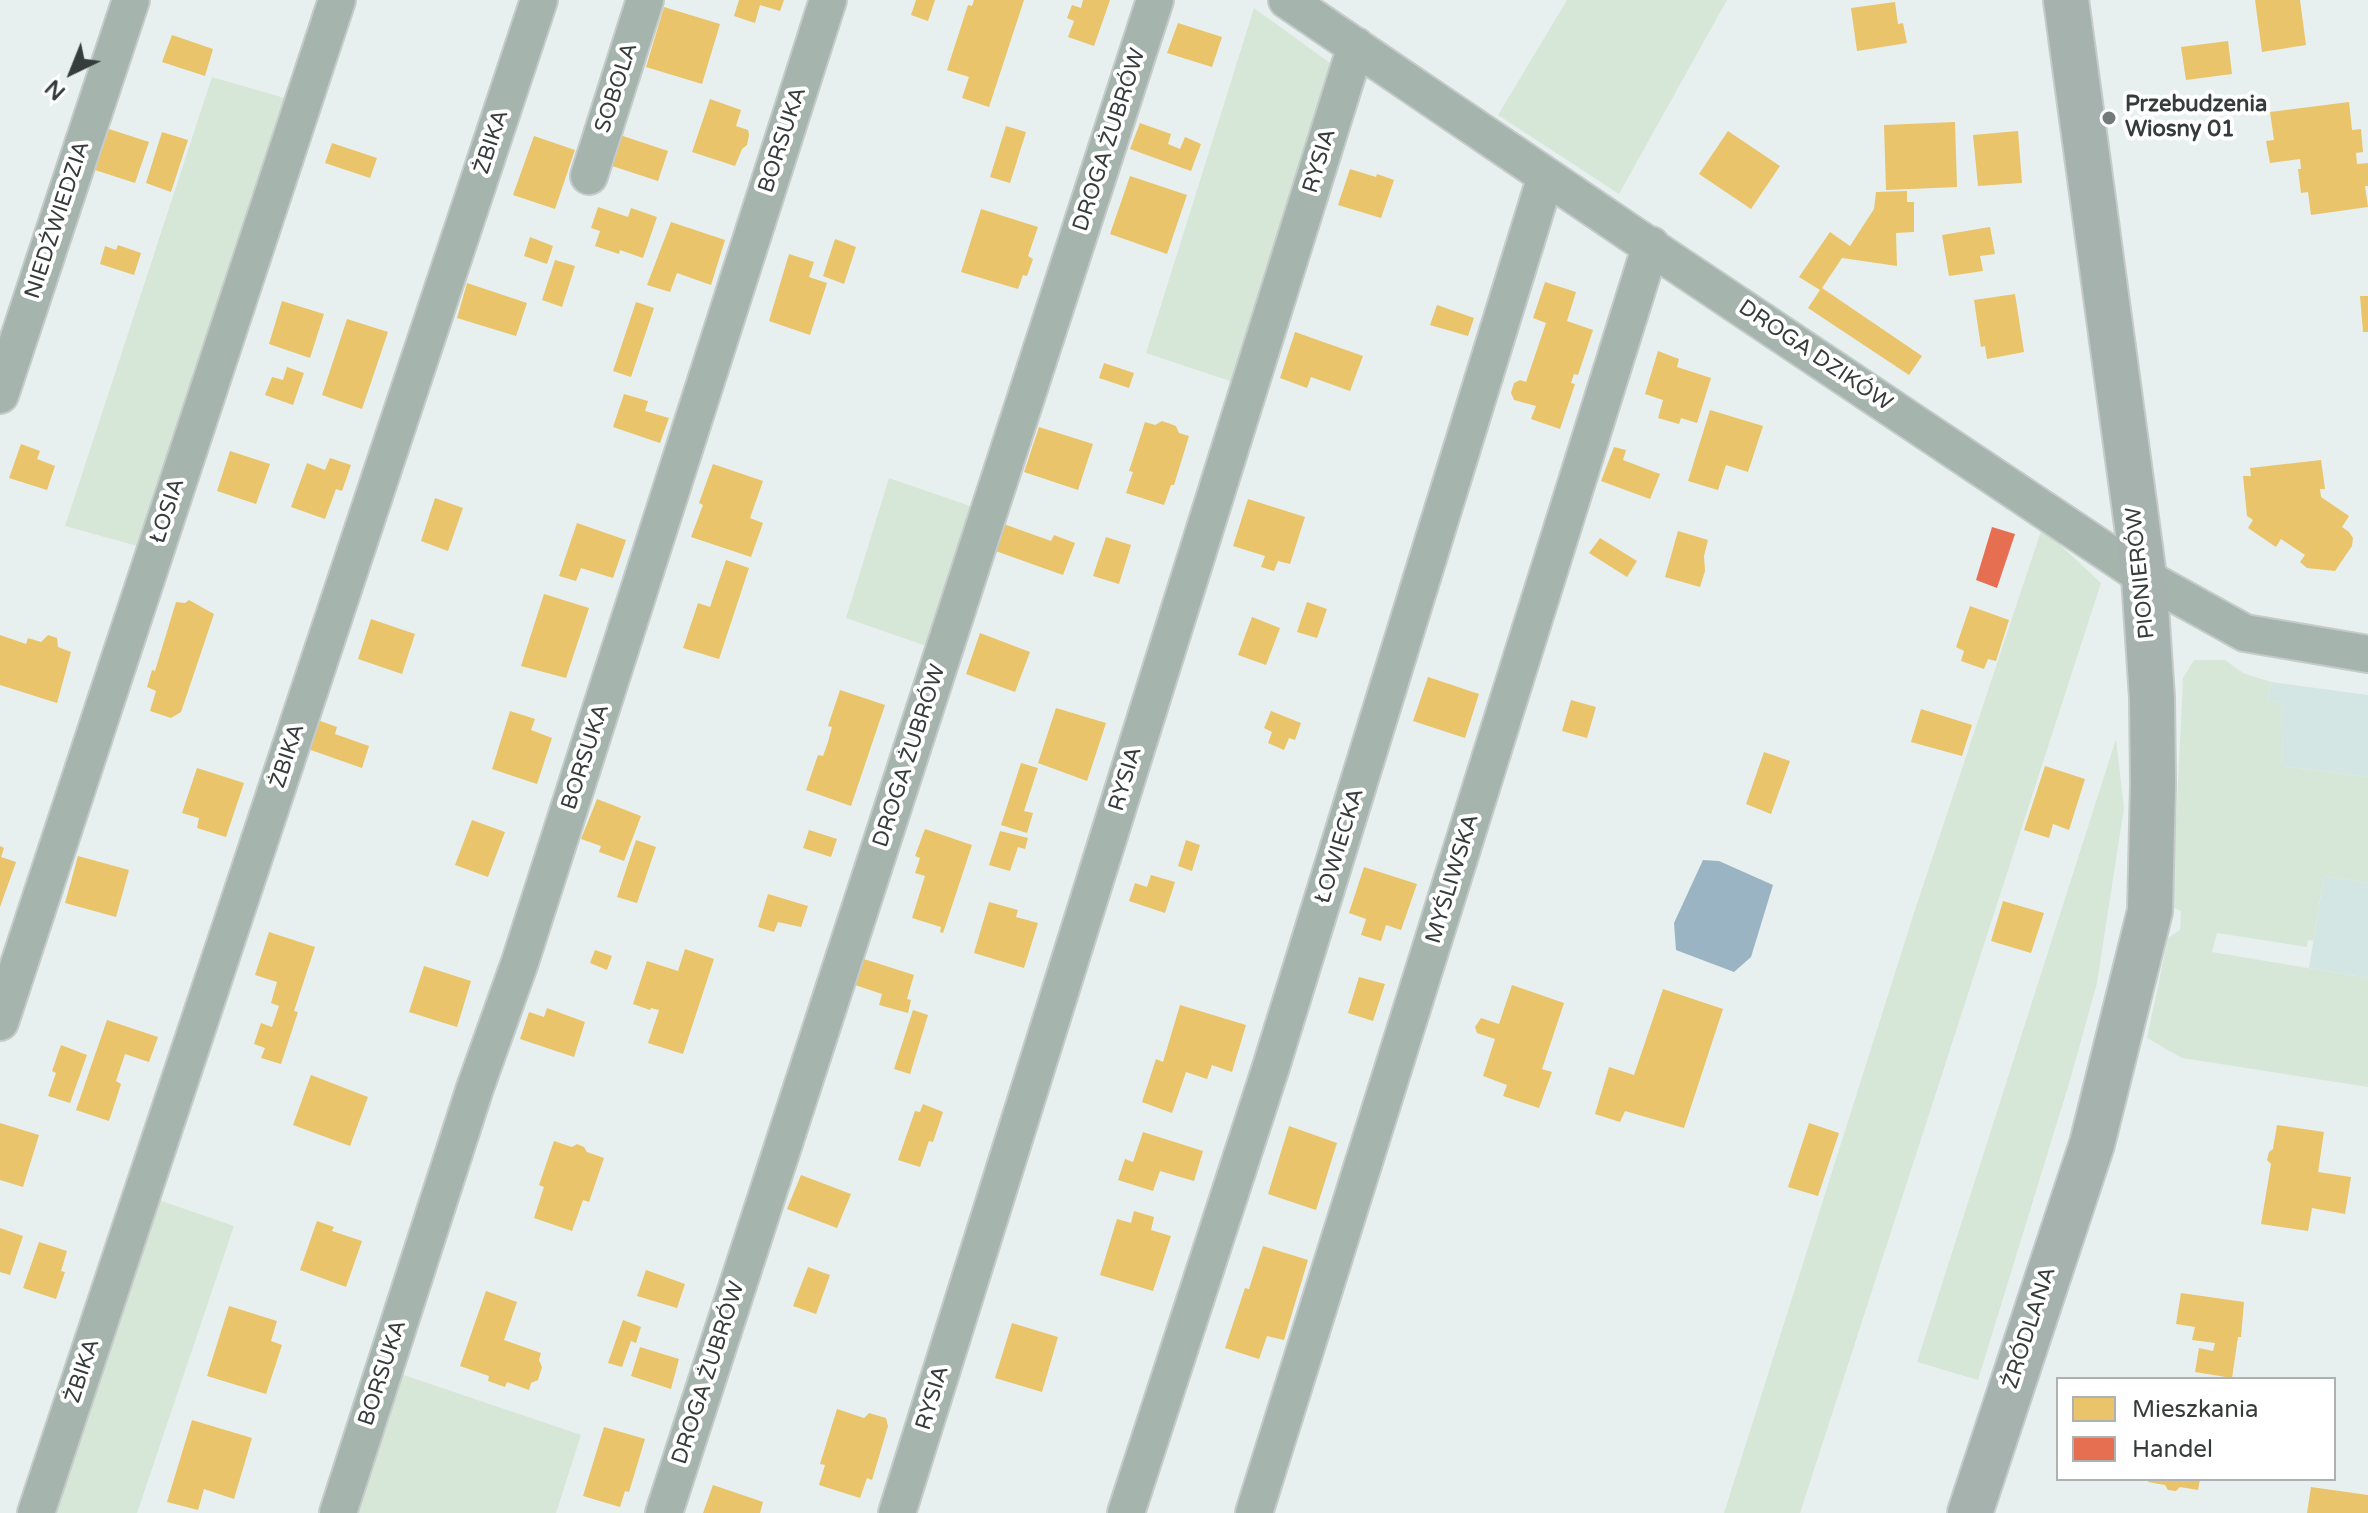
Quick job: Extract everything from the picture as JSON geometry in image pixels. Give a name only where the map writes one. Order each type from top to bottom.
[{"type":"main road","name":"PIONIERÓW","points":[[2066,0],[2144,577],[2153,727],[2150,911],[2092,1144]]},
{"type":"main road","name":"ŹRÓDLANA","points":[[1970,1513],[2092,1144]]},
{"type":"street","name":"NIEDŹWIEDZIA","points":[[0,395],[131,0]]},
{"type":"street","name":"ŁOSIA","points":[[0,1022],[337,0]]},
{"type":"street","name":"ŻBIKA","points":[[36,1513],[539,0]]},
{"type":"street","name":"SOBOLA","points":[[589,176],[645,0]]},
{"type":"street","name":"BORSUKA","points":[[338,1513],[475,1088],[535,917],[828,0]]},
{"type":"street","name":"DROGA ŻUBRÓW","points":[[664,1513],[1155,0]]},
{"type":"street","name":"DROGA DZIKÓW","points":[[1287,0],[2144,577],[2245,633],[2368,654]]},
{"type":"street","name":"RYSIA","points":[[897,1513],[1356,46]]},
{"type":"street","name":"ŁOWIECKA","points":[[1126,1513],[1276,1052],[1546,176]]},
{"type":"street","name":"MYŚLIWSKA","points":[[1254,1513],[1651,245]]},
{"type":"shaded area","points":[[2271,682],[2368,695],[2368,777],[2283,766],[2281,703],[2267,700]]},
{"type":"shaded area","points":[[2324,876],[2368,883],[2368,978],[2309,968]]},
{"type":"green space","points":[[1567,0],[1727,0],[1619,194],[1498,115]]},
{"type":"green space","points":[[1254,8],[1337,68],[1239,384],[1146,353]]},
{"type":"green space","points":[[212,77],[295,101],[148,549],[65,526]]},
{"type":"green space","points":[[889,478],[976,508],[932,648],[846,618]]},
{"type":"green space","points":[[2042,528],[2101,583],[1800,1513],[1724,1513],[1913,916]]},
{"type":"green space","points":[[2194,660],[2225,660],[2243,673],[2271,682],[2267,700],[2281,703],[2283,766],[2368,777],[2368,883],[2324,876],[2313,941],[2308,940],[2307,947],[2217,933],[2212,952],[2368,978],[2368,1087],[2182,1058],[2147,1038],[2168,938],[2180,930],[2181,911],[2172,907],[2183,678]]},
{"type":"green space","points":[[2116,739],[2124,808],[2097,983],[1978,1380],[1917,1362]]},
{"type":"green space","points":[[150,1197],[234,1226],[137,1513],[43,1513]]},
{"type":"green space","points":[[395,1372],[581,1435],[556,1513],[350,1513]]},
{"type":"water","points":[[1703,860],[1719,861],[1773,885],[1751,957],[1734,972],[1676,950],[1674,923]]},
{"type":"building: Mieszkania","points":[[739,0],[784,0],[780,11],[760,5],[755,23],[734,16]]},
{"type":"building: Mieszkania","points":[[916,0],[935,0],[928,21],[911,15]]},
{"type":"building: Mieszkania","points":[[974,0],[1024,0],[989,107],[962,98],[969,77],[947,70],[968,5],[972,6]]},
{"type":"building: Mieszkania","points":[[1083,0],[1110,0],[1094,46],[1068,37],[1074,21],[1067,18],[1072,5],[1081,8]]},
{"type":"building: Mieszkania","points":[[2255,0],[2300,0],[2306,45],[2262,52]]},
{"type":"building: Mieszkania","points":[[1895,2],[1898,24],[1903,23],[1907,43],[1857,51],[1851,8]]},
{"type":"building: Mieszkania","points":[[664,7],[720,24],[702,84],[646,67]]},
{"type":"building: Mieszkania","points":[[1178,23],[1222,37],[1212,67],[1167,53]]},
{"type":"building: Mieszkania","points":[[172,35],[213,49],[205,76],[162,62]]},
{"type":"building: Mieszkania","points":[[2228,41],[2232,74],[2186,80],[2181,47]]},
{"type":"building: Mieszkania","points":[[710,99],[741,110],[736,126],[748,130],[749,135],[735,166],[692,152]]},
{"type":"building: Mieszkania","points":[[2349,102],[2352,130],[2361,129],[2363,152],[2356,153],[2357,164],[2368,163],[2368,186],[2365,186],[2368,207],[2311,215],[2308,192],[2301,193],[2300,159],[2270,163],[2266,141],[2274,140],[2270,112]]},
{"type":"building: Mieszkania","points":[[1955,122],[1957,187],[1886,190],[1884,125]]},
{"type":"building: Mieszkania","points":[[1140,123],[1171,134],[1168,144],[1180,149],[1185,137],[1201,144],[1191,171],[1130,149]]},
{"type":"building: Mieszkania","points":[[1006,126],[1026,132],[1010,183],[990,177]]},
{"type":"building: Mieszkania","points":[[109,129],[149,142],[135,183],[95,170]]},
{"type":"building: Mieszkania","points":[[1728,131],[1780,166],[1751,209],[1699,174]]},
{"type":"building: Mieszkania","points":[[2018,131],[2022,183],[1978,186],[1973,135]]},
{"type":"building: Mieszkania","points":[[162,132],[188,140],[171,192],[146,183]]},
{"type":"building: Mieszkania","points":[[617,134],[668,151],[658,181],[606,164]]},
{"type":"building: Mieszkania","points":[[534,136],[575,150],[555,209],[513,195]]},
{"type":"building: Mieszkania","points":[[332,143],[377,158],[370,178],[325,163]]},
{"type":"building: Mieszkania","points":[[1350,169],[1394,180],[1381,218],[1338,205]]},
{"type":"building: Mieszkania","points":[[1130,176],[1187,195],[1167,254],[1110,234]]},
{"type":"building: Mieszkania","points":[[1907,191],[1907,202],[1914,202],[1914,232],[1896,233],[1897,266],[1842,258],[1822,288],[1922,356],[1909,375],[1808,308],[1820,290],[1799,277],[1830,232],[1850,246],[1874,209],[1876,192]]},
{"type":"building: Mieszkania","points":[[598,207],[628,217],[631,208],[657,217],[643,258],[595,246],[600,231],[591,228]]},
{"type":"building: Mieszkania","points":[[981,209],[1038,227],[1028,256],[1033,259],[1018,289],[961,272]]},
{"type":"building: Mieszkania","points":[[671,222],[725,240],[711,285],[677,273],[670,292],[647,285]]},
{"type":"building: Mieszkania","points":[[1990,227],[1995,254],[1980,256],[1983,271],[1949,276],[1942,235]]},
{"type":"building: Mieszkania","points":[[530,237],[553,246],[547,264],[524,256]]},
{"type":"building: Mieszkania","points":[[835,239],[856,247],[844,284],[823,276]]},
{"type":"building: Mieszkania","points":[[118,245],[141,253],[134,275],[100,264],[105,246],[116,250]]},
{"type":"building: Mieszkania","points":[[789,254],[814,262],[809,277],[827,283],[810,335],[769,321]]},
{"type":"building: Mieszkania","points":[[555,260],[575,266],[562,307],[542,300]]},
{"type":"building: Mieszkania","points":[[1545,282],[1576,292],[1567,321],[1593,330],[1578,375],[1574,374],[1571,383],[1575,384],[1560,429],[1531,419],[1536,406],[1514,400],[1511,393],[1514,383],[1520,380],[1526,382],[1546,323],[1533,318]]},
{"type":"building: Mieszkania","points":[[467,283],[527,303],[516,336],[457,318]]},
{"type":"building: Mieszkania","points":[[2015,294],[2024,352],[1987,359],[1985,346],[1981,347],[1974,300]]},
{"type":"building: Mieszkania","points":[[2360,296],[2368,296],[2368,332],[2363,332]]},
{"type":"building: Mieszkania","points":[[282,301],[324,314],[310,358],[269,344]]},
{"type":"building: Mieszkania","points":[[636,302],[654,308],[631,377],[613,371]]},
{"type":"building: Mieszkania","points":[[1437,305],[1474,318],[1468,336],[1430,325]]},
{"type":"building: Mieszkania","points":[[347,319],[388,332],[362,409],[322,395]]},
{"type":"building: Mieszkania","points":[[1295,332],[1363,356],[1350,391],[1311,377],[1307,388],[1280,378]]},
{"type":"building: Mieszkania","points":[[1658,351],[1679,359],[1677,367],[1711,378],[1697,423],[1681,418],[1679,424],[1658,418],[1663,400],[1645,394]]},
{"type":"building: Mieszkania","points":[[1104,363],[1134,373],[1129,388],[1099,378]]},
{"type":"building: Mieszkania","points":[[287,367],[304,373],[293,405],[265,395],[272,377],[283,380]]},
{"type":"building: Mieszkania","points":[[624,394],[648,401],[645,411],[669,418],[660,443],[613,427]]},
{"type":"building: Mieszkania","points":[[1710,410],[1763,426],[1748,472],[1726,465],[1718,490],[1688,481]]},
{"type":"building: Mieszkania","points":[[1162,421],[1176,426],[1179,433],[1189,436],[1174,485],[1171,485],[1164,505],[1126,493],[1133,472],[1129,471],[1145,422],[1155,425]]},
{"type":"building: Mieszkania","points":[[1039,427],[1093,444],[1078,490],[1024,472]]},
{"type":"building: Mieszkania","points":[[21,444],[40,451],[37,459],[55,466],[47,490],[9,478]]},
{"type":"building: Mieszkania","points":[[1614,447],[1626,450],[1623,460],[1660,474],[1650,499],[1601,481]]},
{"type":"building: Mieszkania","points":[[230,451],[270,464],[256,504],[217,491]]},
{"type":"building: Mieszkania","points":[[330,458],[351,465],[342,491],[336,489],[325,519],[291,507],[307,463],[325,470]]},
{"type":"building: Mieszkania","points":[[2321,460],[2325,489],[2320,489],[2321,497],[2349,516],[2342,527],[2353,538],[2352,546],[2335,571],[2307,568],[2300,562],[2305,555],[2281,539],[2276,547],[2248,528],[2253,520],[2247,516],[2243,476],[2251,476],[2250,468]]},
{"type":"building: Mieszkania","points":[[713,464],[763,481],[750,518],[763,523],[751,557],[691,537]]},
{"type":"building: Mieszkania","points":[[435,498],[463,508],[448,551],[421,541]]},
{"type":"building: Mieszkania","points":[[1248,499],[1305,517],[1290,564],[1278,561],[1274,571],[1261,567],[1265,556],[1233,546]]},
{"type":"building: Mieszkania","points":[[577,523],[626,540],[613,578],[581,568],[576,581],[559,576]]},
{"type":"building: Mieszkania","points":[[1001,523],[1051,541],[1054,535],[1075,543],[1063,575],[987,548]]},
{"type":"building: Mieszkania","points":[[1678,531],[1708,540],[1700,587],[1665,577]]},
{"type":"building: Mieszkania","points":[[1106,537],[1131,545],[1119,584],[1093,576]]},
{"type":"building: Mieszkania","points":[[1600,538],[1637,561],[1627,577],[1589,553]]},
{"type":"building: Mieszkania","points":[[726,560],[749,568],[719,659],[683,648],[698,603],[710,607]]},
{"type":"building: Mieszkania","points":[[544,594],[589,608],[566,678],[521,666]]},
{"type":"building: Mieszkania","points":[[189,600],[214,614],[181,712],[171,718],[150,711],[156,691],[147,687],[152,670],[155,671],[176,602]]},
{"type":"building: Mieszkania","points":[[1307,602],[1327,609],[1317,638],[1297,632]]},
{"type":"building: Mieszkania","points":[[1970,606],[2009,620],[1996,661],[1988,659],[1984,669],[1961,661],[1964,651],[1956,647]]},
{"type":"building: Mieszkania","points":[[1252,617],[1280,628],[1266,665],[1238,655]]},
{"type":"building: Mieszkania","points":[[371,619],[415,634],[402,674],[358,659]]},
{"type":"building: Mieszkania","points":[[980,633],[1030,652],[1015,692],[966,674]]},
{"type":"building: Mieszkania","points":[[0,635],[26,644],[28,638],[41,642],[48,635],[57,638],[58,647],[71,652],[57,703],[0,685]]},
{"type":"building: Mieszkania","points":[[1428,677],[1479,694],[1465,738],[1413,721]]},
{"type":"building: Mieszkania","points":[[840,690],[885,705],[851,806],[806,790],[818,755],[823,756],[828,742],[832,727],[828,726]]},
{"type":"building: Mieszkania","points":[[1571,700],[1596,707],[1587,738],[1562,731]]},
{"type":"building: Mieszkania","points":[[1056,708],[1106,723],[1087,781],[1038,763]]},
{"type":"building: Mieszkania","points":[[1921,709],[1972,725],[1962,756],[1911,742]]},
{"type":"building: Mieszkania","points":[[510,711],[535,719],[531,730],[552,738],[537,784],[492,769]]},
{"type":"building: Mieszkania","points":[[1271,711],[1301,723],[1295,740],[1289,738],[1284,750],[1268,743],[1272,732],[1264,728]]},
{"type":"building: Mieszkania","points":[[315,719],[337,727],[335,734],[369,746],[362,768],[305,748]]},
{"type":"building: Mieszkania","points":[[1764,752],[1790,761],[1771,814],[1746,804]]},
{"type":"building: Mieszkania","points":[[1021,763],[1038,768],[1024,811],[1033,813],[1027,833],[1001,825]]},
{"type":"building: Mieszkania","points":[[2045,766],[2085,779],[2069,830],[2053,824],[2049,838],[2024,830]]},
{"type":"building: Mieszkania","points":[[197,768],[244,783],[226,837],[197,828],[199,818],[182,813]]},
{"type":"building: Mieszkania","points":[[597,799],[641,816],[624,861],[599,852],[601,846],[581,839]]},
{"type":"building: Mieszkania","points":[[472,820],[505,832],[488,877],[455,865]]},
{"type":"building: Mieszkania","points":[[925,829],[972,845],[943,933],[940,932],[941,927],[912,918],[925,876],[915,873],[920,858],[915,856]]},
{"type":"building: Mieszkania","points":[[809,830],[837,839],[831,857],[803,848]]},
{"type":"building: Mieszkania","points":[[1000,831],[1028,838],[1025,849],[1018,847],[1010,871],[989,865]]},
{"type":"building: Mieszkania","points":[[636,840],[656,847],[637,903],[617,897]]},
{"type":"building: Mieszkania","points":[[1186,840],[1200,845],[1192,871],[1178,866]]},
{"type":"building: Mieszkania","points":[[0,846],[4,848],[1,857],[16,862],[0,907]]},
{"type":"building: Mieszkania","points":[[78,856],[129,870],[116,917],[65,903]]},
{"type":"building: Mieszkania","points":[[1364,867],[1417,884],[1401,930],[1386,925],[1381,941],[1361,935],[1366,919],[1349,913]]},
{"type":"building: Mieszkania","points":[[1151,875],[1175,882],[1165,913],[1129,901],[1135,883],[1147,887]]},
{"type":"building: Mieszkania","points":[[768,894],[808,906],[801,927],[778,922],[774,932],[758,927]]},
{"type":"building: Mieszkania","points":[[2003,901],[2044,913],[2031,953],[1991,941]]},
{"type":"building: Mieszkania","points":[[989,902],[1018,910],[1016,917],[1038,923],[1024,968],[974,953]]},
{"type":"building: Mieszkania","points":[[269,932],[315,947],[281,1064],[261,1058],[265,1048],[254,1044],[261,1023],[272,1027],[279,1006],[271,1003],[277,982],[255,975]]},
{"type":"building: Mieszkania","points":[[685,949],[714,959],[683,1054],[648,1043],[659,1010],[633,1004],[647,961],[678,971]]},
{"type":"building: Mieszkania","points":[[595,950],[612,956],[607,970],[590,963]]},
{"type":"building: Mieszkania","points":[[864,959],[914,975],[907,999],[911,1000],[908,1013],[879,1005],[882,994],[855,985]]},
{"type":"building: Mieszkania","points":[[424,966],[471,981],[457,1027],[409,1012]]},
{"type":"building: Mieszkania","points":[[1359,977],[1385,984],[1373,1021],[1348,1013]]},
{"type":"building: Mieszkania","points":[[1512,985],[1564,1003],[1542,1069],[1552,1072],[1539,1108],[1503,1096],[1507,1085],[1483,1076],[1495,1039],[1477,1033],[1475,1027],[1481,1018],[1499,1024]]},
{"type":"building: Mieszkania","points":[[1663,989],[1723,1009],[1684,1128],[1625,1111],[1620,1122],[1595,1114],[1609,1067],[1634,1075]]},
{"type":"building: Mieszkania","points":[[1180,1005],[1246,1025],[1232,1072],[1212,1065],[1207,1079],[1186,1072],[1172,1113],[1142,1102],[1156,1059],[1163,1062]]},
{"type":"building: Mieszkania","points":[[547,1008],[585,1022],[574,1057],[520,1039],[529,1012],[544,1017]]},
{"type":"building: Mieszkania","points":[[913,1010],[928,1015],[910,1074],[894,1069]]},
{"type":"building: Mieszkania","points":[[107,1020],[158,1037],[149,1062],[125,1054],[116,1081],[121,1084],[109,1121],[76,1110]]},
{"type":"building: Mieszkania","points":[[61,1045],[87,1055],[70,1103],[48,1096]]},
{"type":"building: Mieszkania","points":[[311,1075],[368,1097],[350,1146],[293,1125]]},
{"type":"building: Mieszkania","points":[[923,1104],[943,1112],[920,1167],[898,1160],[915,1111],[920,1112]]},
{"type":"building: Mieszkania","points":[[0,1123],[39,1135],[23,1187],[0,1180]]},
{"type":"building: Mieszkania","points":[[1809,1123],[1839,1133],[1818,1196],[1788,1187]]},
{"type":"building: Mieszkania","points":[[2277,1125],[2324,1132],[2318,1172],[2351,1177],[2345,1214],[2312,1208],[2308,1231],[2261,1224],[2271,1164],[2267,1160],[2273,1149]]},
{"type":"building: Mieszkania","points":[[1289,1126],[1337,1143],[1316,1210],[1268,1194]]},
{"type":"building: Mieszkania","points":[[1143,1132],[1203,1151],[1194,1181],[1160,1171],[1153,1191],[1118,1180],[1125,1159],[1133,1162]]},
{"type":"building: Mieszkania","points":[[554,1141],[572,1147],[577,1144],[587,1152],[604,1158],[589,1202],[583,1200],[572,1231],[534,1218],[544,1187],[539,1185]]},
{"type":"building: Mieszkania","points":[[801,1175],[851,1194],[837,1228],[787,1209]]},
{"type":"building: Mieszkania","points":[[1134,1211],[1154,1217],[1151,1230],[1171,1236],[1153,1291],[1100,1275],[1117,1219],[1131,1223]]},
{"type":"building: Mieszkania","points":[[317,1221],[334,1227],[332,1231],[362,1241],[346,1287],[300,1270]]},
{"type":"building: Mieszkania","points":[[0,1228],[23,1236],[10,1275],[0,1272]]},
{"type":"building: Mieszkania","points":[[39,1242],[67,1251],[61,1271],[65,1272],[56,1299],[23,1288]]},
{"type":"building: Mieszkania","points":[[1263,1246],[1308,1260],[1284,1340],[1267,1336],[1259,1359],[1225,1348]]},
{"type":"building: Mieszkania","points":[[808,1267],[830,1275],[816,1314],[793,1306]]},
{"type":"building: Mieszkania","points":[[646,1270],[685,1284],[677,1308],[637,1296]]},
{"type":"building: Mieszkania","points":[[486,1291],[517,1302],[504,1340],[541,1353],[539,1360],[542,1367],[538,1380],[531,1383],[529,1390],[507,1382],[505,1387],[488,1381],[489,1376],[460,1366]]},
{"type":"building: Mieszkania","points":[[2181,1293],[2244,1302],[2241,1337],[2238,1337],[2232,1377],[2195,1372],[2199,1348],[2213,1351],[2215,1343],[2192,1340],[2195,1327],[2176,1324]]},
{"type":"building: Mieszkania","points":[[229,1306],[277,1321],[271,1341],[282,1345],[266,1394],[207,1376]]},
{"type":"building: Mieszkania","points":[[623,1320],[641,1327],[636,1343],[631,1341],[622,1367],[608,1363]]},
{"type":"building: Mieszkania","points":[[1012,1323],[1058,1337],[1042,1392],[995,1378]]},
{"type":"building: Mieszkania","points":[[640,1347],[679,1359],[671,1389],[631,1376]]},
{"type":"building: Mieszkania","points":[[837,1409],[864,1418],[869,1413],[886,1418],[888,1426],[872,1480],[867,1478],[860,1498],[819,1485],[825,1465],[820,1464]]},
{"type":"building: Mieszkania","points":[[192,1420],[252,1438],[234,1499],[204,1489],[198,1510],[167,1502]]},
{"type":"building: Mieszkania","points":[[604,1427],[645,1439],[629,1492],[625,1491],[620,1507],[583,1496]]},
{"type":"building: Mieszkania","points":[[2200,1481],[2198,1490],[2180,1487],[2176,1491],[2148,1482]]},
{"type":"building: Mieszkania","points":[[713,1485],[763,1502],[760,1513],[703,1513]]},
{"type":"building: Mieszkania","points":[[2311,1487],[2368,1495],[2368,1513],[2307,1513]]},
{"type":"building: Handel","points":[[1992,527],[2015,534],[1997,588],[1976,580]]},
{"type":"place","name":"Przebudzenia Wiosny 01","points":[[2109,118]]}]
